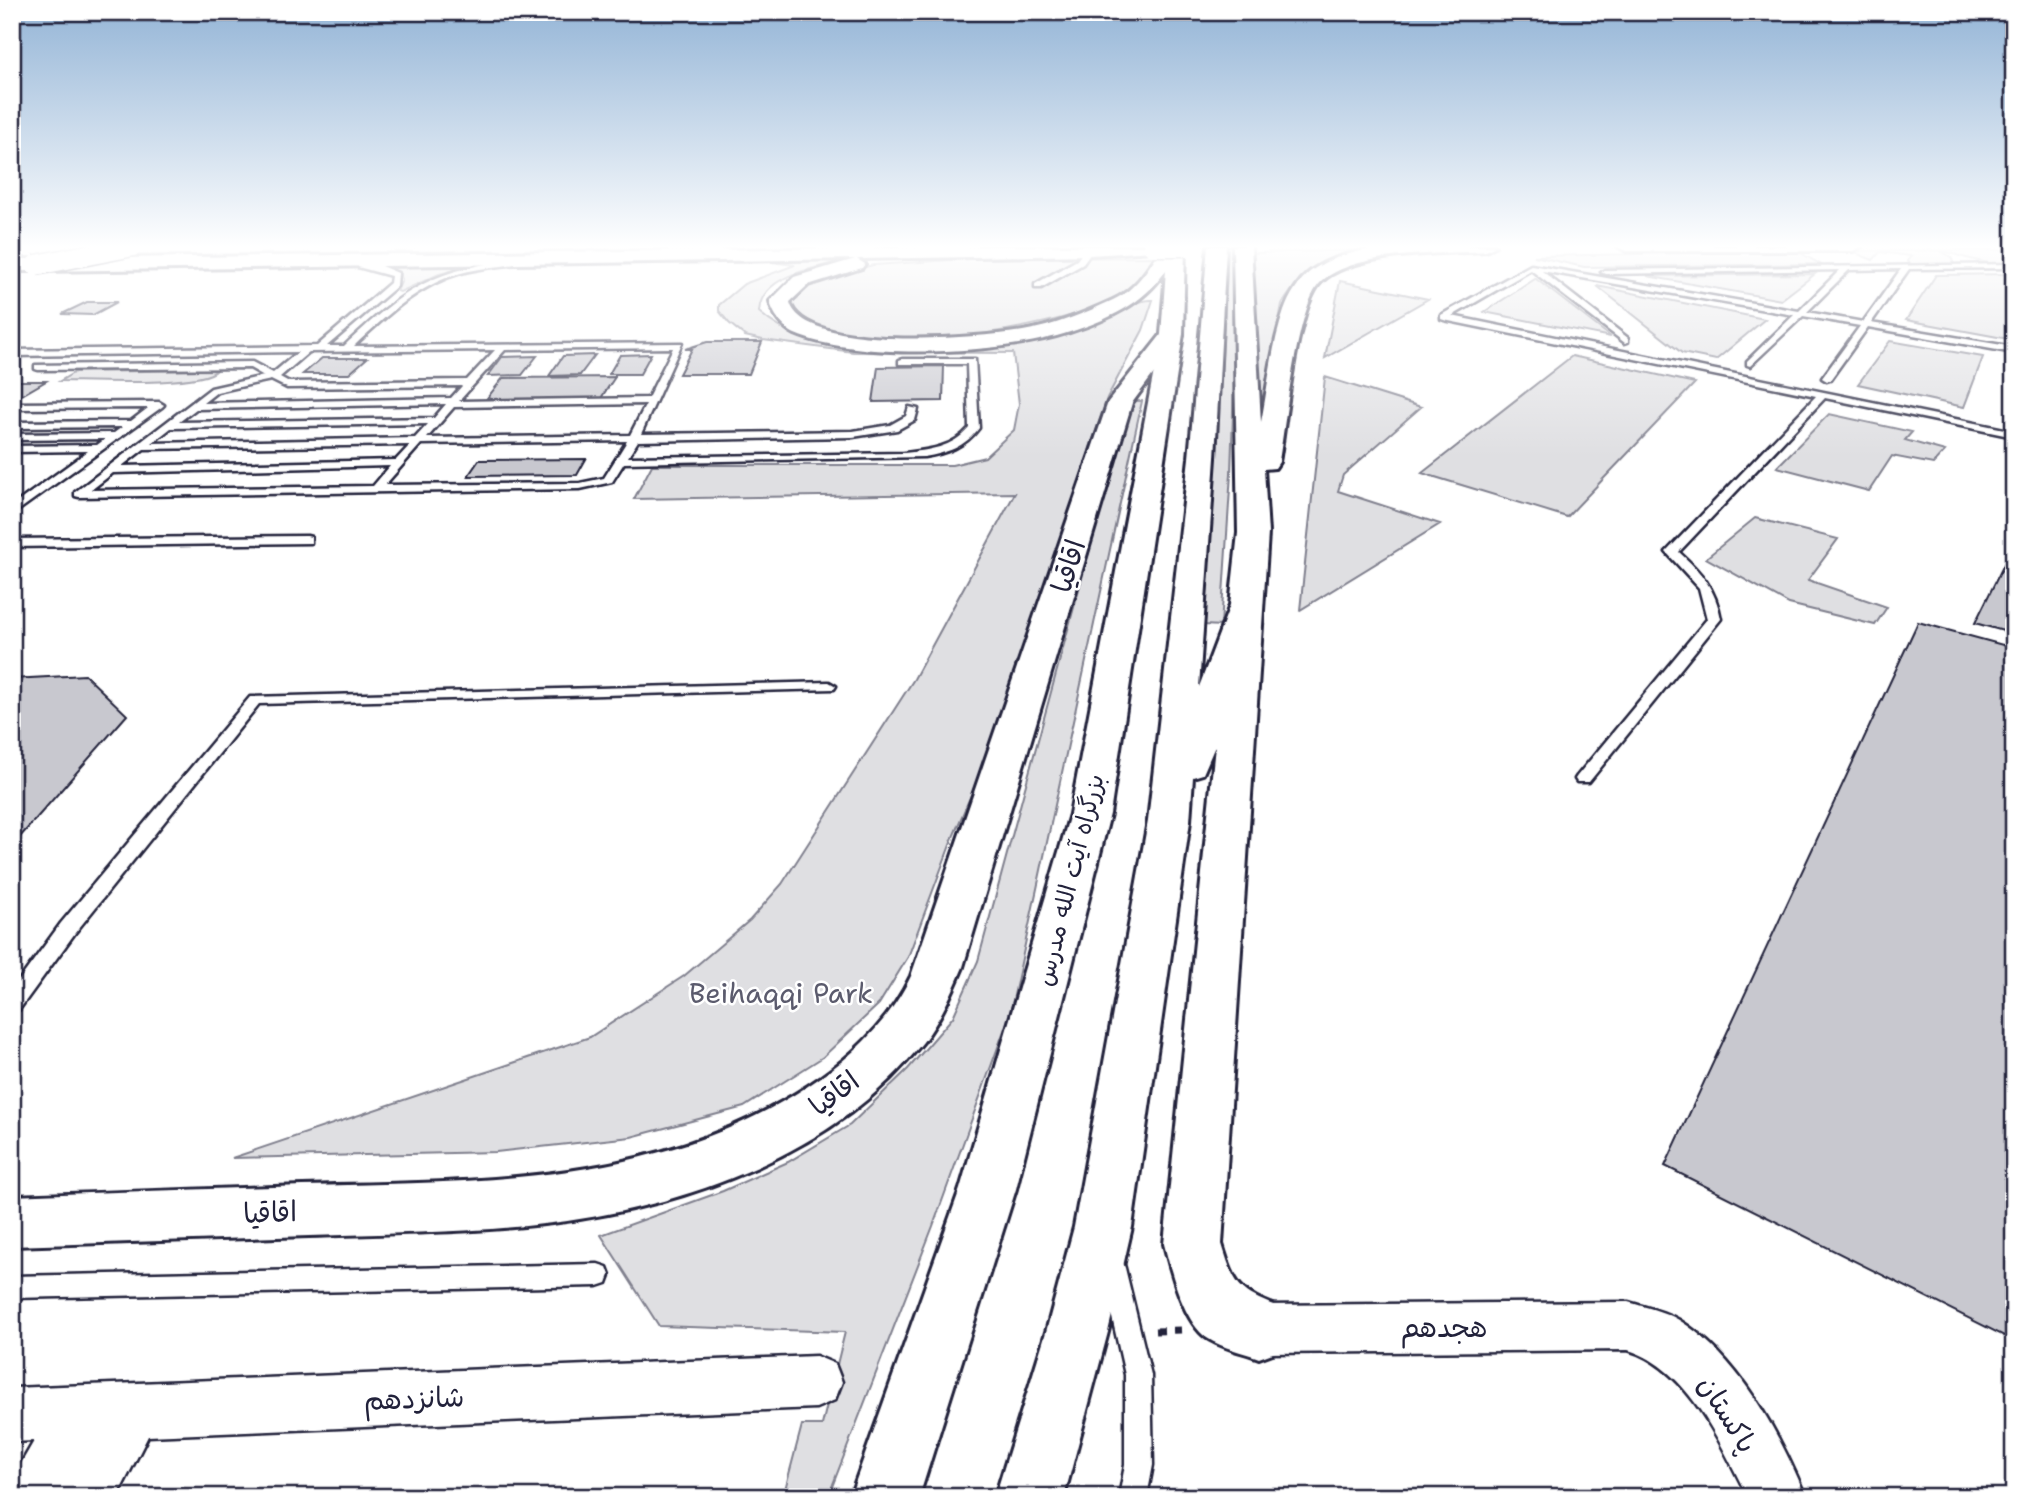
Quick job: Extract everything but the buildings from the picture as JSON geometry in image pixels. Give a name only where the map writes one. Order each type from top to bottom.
[{"type":"main road","points":[[788,316],[800,329],[850,341],[915,346],[1023,337],[1062,328],[1090,316]]},
{"type":"main road","name":"بزرگراه آیت الله مدرس","points":[[884,1497],[988,1189],[1090,814],[1172,334],[1172,316]]},
{"type":"main road","points":[[1029,1497],[1077,1332],[1103,1227],[1169,821],[1212,316]]},
{"type":"main road","points":[[1245,316],[1253,533]]},
{"type":"main road","points":[[1259,1329],[1228,1317],[1205,1287],[1193,1244],[1245,605],[1253,533],[1293,316]]},
{"type":"main road","name":"اقاقیا","points":[[12,1221],[486,1204],[583,1195],[663,1178],[748,1148],[821,1105],[864,1070],[905,1029],[929,992],[943,958],[1120,402],[1172,334]]},
{"type":"main road","points":[[1169,821],[1245,605]]},
{"type":"street","name":"هجدهم","points":[[1259,1329],[1628,1326]]},
{"type":"street","name":"پاکستان","points":[[1628,1326],[1657,1335],[1689,1357],[1713,1382],[1779,1497]]},
{"type":"street","name":"شانزدهم","points":[[12,1415],[816,1382]]},
{"type":"street","points":[[87,1497],[132,1409]]},
{"type":"street","points":[[33,1497],[80,1412]]},
{"type":"lane","points":[[319,349],[357,316]]},
{"type":"lane","points":[[346,349],[381,316]]},
{"type":"lane","points":[[1445,316],[2014,434]]},
{"type":"lane","points":[[1595,316],[1625,340]]},
{"type":"lane","points":[[1750,363],[1798,316]]},
{"type":"lane","points":[[1820,316],[2014,350]]},
{"type":"lane","points":[[1827,378],[1872,316]]},
{"type":"lane","points":[[12,353],[49,352],[306,349],[346,349],[679,345],[635,438],[608,480],[580,486],[79,494],[214,390],[275,376],[306,349]]},
{"type":"lane","points":[[376,489],[502,347]]},
{"type":"lane","points":[[12,362],[49,352]]},
{"type":"lane","points":[[622,460],[904,456],[936,453],[968,437],[974,428],[972,361],[902,362]]},
{"type":"lane","points":[[38,366],[253,365],[287,385],[471,383]]},
{"type":"lane","points":[[1583,779],[1714,619],[1712,598],[1703,581],[1672,552],[1823,395]]},
{"type":"lane","points":[[194,406],[653,401]]},
{"type":"lane","points":[[12,406],[159,405],[12,512]]},
{"type":"lane","points":[[142,446],[853,435],[903,424],[911,418],[913,409]]},
{"type":"lane","points":[[12,415],[147,414]]},
{"type":"lane","points":[[169,425],[437,421]]},
{"type":"lane","points":[[12,425],[133,424]]},
{"type":"lane","points":[[12,437],[117,436]]},
{"type":"lane","points":[[12,449],[101,448]]},
{"type":"lane","points":[[111,470],[399,463]]},
{"type":"lane","points":[[12,502],[26,502]]},
{"type":"lane","points":[[12,543],[307,540]]},
{"type":"lane","points":[[12,1005],[68,928],[255,700],[829,686]]},
{"type":"lane","points":[[1103,1227],[1138,1376],[1139,1465],[1133,1497]]},
{"type":"lane","points":[[12,1287],[598,1275]]},
{"type":"green space","name":"Beihaqqi Park","points":[[724,316],[765,316],[785,330],[813,341],[845,347],[877,348],[911,347],[1070,328],[1105,316],[1148,316],[1107,398],[1090,448],[1047,617],[953,837],[908,957],[879,1004],[823,1057],[744,1107],[631,1137],[496,1152],[232,1158],[590,1037],[684,976],[750,920],[782,884],[914,679],[1015,493],[634,499],[652,465],[952,465],[985,457],[1014,430],[1019,404],[1013,353],[853,352],[745,336]]},
{"type":"green space","points":[[804,316],[1066,316],[995,332],[890,340],[845,336],[810,323]]},
{"type":"green space","points":[[1224,316],[1236,316],[1231,473],[1221,626],[1204,625]]},
{"type":"green space","points":[[1254,316],[1280,316],[1261,418],[1254,418]]},
{"type":"green space","points":[[1333,316],[1398,316],[1325,358]]},
{"type":"green space","points":[[1506,316],[1584,316],[1611,337]]},
{"type":"green space","points":[[1636,316],[1752,316],[1765,319],[1716,360],[1682,353]]},
{"type":"green space","points":[[1908,316],[2014,316],[2014,340],[1906,320]]},
{"type":"green space","points":[[1890,341],[1983,357],[1964,407],[1858,384]]},
{"type":"green space","points":[[1572,356],[1695,383],[1567,517],[1422,473]]},
{"type":"green space","points":[[217,370],[190,379],[168,381],[60,381],[75,372]]},
{"type":"green space","points":[[1325,377],[1421,407],[1343,475],[1338,491],[1440,524],[1300,610]]},
{"type":"green space","points":[[1130,401],[1142,401],[1010,1014],[933,1226],[828,1497],[783,1497],[802,1425],[822,1425],[845,1332],[659,1326],[601,1235],[723,1191],[788,1162],[850,1125],[908,1069],[953,1017],[978,961]]},
{"type":"green space","points":[[1829,414],[1912,432],[1905,440],[1945,451],[1933,464],[1892,456],[1869,491],[1777,467]]},
{"type":"green space","points":[[1755,518],[1838,539],[1808,580],[1887,607],[1875,625],[1789,604],[1706,558]]}]
